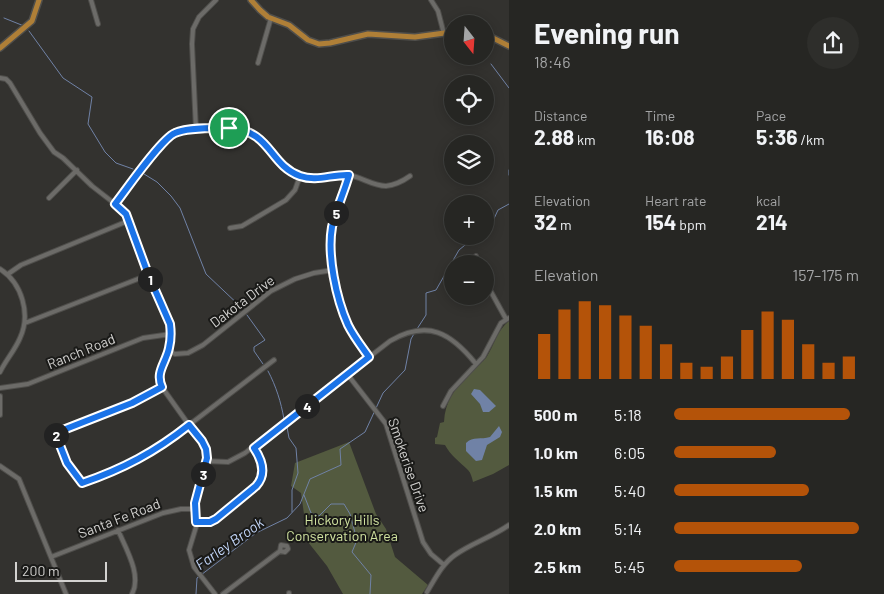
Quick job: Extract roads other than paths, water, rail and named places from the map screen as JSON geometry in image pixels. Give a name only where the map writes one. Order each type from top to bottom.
[{"type":"main road","points":[[0,48],[32,21],[38,0]]},
{"type":"main road","points":[[251,0],[271,18],[289,26],[308,40],[318,44],[368,34],[415,37],[444,34]]},
{"type":"main road","points":[[494,38],[509,46]]},
{"type":"street","points":[[92,0],[98,24]]},
{"type":"street","points":[[196,130],[192,44],[194,29],[199,17],[216,0]]},
{"type":"street","points":[[431,0],[438,11],[444,34]]},
{"type":"street","points":[[258,63],[271,18]]},
{"type":"street","points":[[0,78],[6,79],[10,83],[40,133],[54,152],[126,214],[148,275],[170,324],[171,334],[168,351],[159,374],[162,387],[206,449],[206,461],[199,485],[196,527],[189,550],[194,567],[215,594]]},
{"type":"street","points":[[115,204],[170,136],[180,131],[233,128],[252,134],[266,144],[283,166],[300,176],[320,179],[349,175],[383,186],[394,184],[410,176]]},
{"type":"street","points":[[49,198],[77,170]]},
{"type":"street","points":[[349,175],[332,228],[333,270],[348,325],[369,357]]},
{"type":"street","points":[[230,228],[242,226],[286,200],[295,190],[300,176]]},
{"type":"street","points":[[8,274],[21,265],[128,221]]},
{"type":"street","points":[[0,269],[15,281],[24,309],[25,323],[20,338],[0,372]]},
{"type":"street","name":"Dakota Drive","points":[[168,351],[175,354],[188,353],[203,345],[272,290],[304,275],[333,270]]},
{"type":"street","points":[[25,323],[148,275]]},
{"type":"street","points":[[443,406],[450,391],[483,357],[497,329],[507,318],[494,296]]},
{"type":"street","points":[[206,461],[228,462],[254,448],[369,357],[399,336],[410,332],[427,330],[437,332],[454,340],[476,364]]},
{"type":"street","name":"Ranch Road","points":[[0,388],[28,384],[143,338],[171,334]]},
{"type":"street","points":[[162,387],[132,403],[58,432],[56,435],[67,463],[82,483],[138,460],[159,448],[274,360]]},
{"type":"street","name":"Smokerise Drive","points":[[348,375],[386,424],[423,542],[444,565]]},
{"type":"street","points":[[0,396],[0,414]]},
{"type":"street","points":[[196,522],[210,522],[216,519],[242,500],[261,481],[263,474],[262,465],[254,448]]},
{"type":"street","points":[[0,466],[19,479],[66,594]]},
{"type":"street","name":"Santa Fe Road","points":[[51,557],[171,510],[196,509]]},
{"type":"street","points":[[427,592],[444,565],[454,555],[492,536],[509,525]]},
{"type":"street","points":[[118,530],[135,572],[136,586],[132,594]]},
{"type":"street","points":[[223,594],[280,551]]},
{"type":"water","points":[[474,389],[480,390],[496,406],[489,412],[483,412],[480,404],[471,394]]},
{"type":"water","points":[[499,426],[502,432],[500,437],[487,445],[482,460],[476,461],[466,451],[466,443],[471,440],[490,437]]},
{"type":"waterway","points":[[4,18],[24,26]]},
{"type":"waterway","points":[[29,31],[63,78],[92,97],[88,124],[105,152],[116,163],[133,169]]},
{"type":"waterway","name":"Farley Brook","points":[[492,65],[509,88]]},
{"type":"waterway","name":"Farley Brook","points":[[509,170],[509,175]]},
{"type":"waterway","points":[[144,174],[157,182],[180,208],[206,274],[242,308]]},
{"type":"waterway","name":"Farley Brook","points":[[494,219],[498,210],[509,204]]},
{"type":"waterway","name":"Farley Brook","points":[[417,329],[426,315],[426,293],[436,290],[459,250],[465,245]]},
{"type":"waterway","points":[[247,315],[265,340],[254,347],[254,351],[263,364]]},
{"type":"waterway","name":"Farley Brook","points":[[196,594],[197,578],[256,533],[287,518],[300,504],[310,479],[341,465],[340,449],[365,432],[383,393],[405,370],[411,339],[415,332]]},
{"type":"waterway","points":[[268,371],[278,394],[284,419]]},
{"type":"waterway","points":[[287,427],[289,438],[296,448],[298,473],[292,490],[292,512]]},
{"type":"waterway","points":[[304,495],[311,513],[319,516],[331,504],[344,504],[350,514],[357,540],[352,552],[371,575],[370,594]]},
{"type":"park label","name":"Hickory Hills Conservation Area","points":[[342,528]]}]
